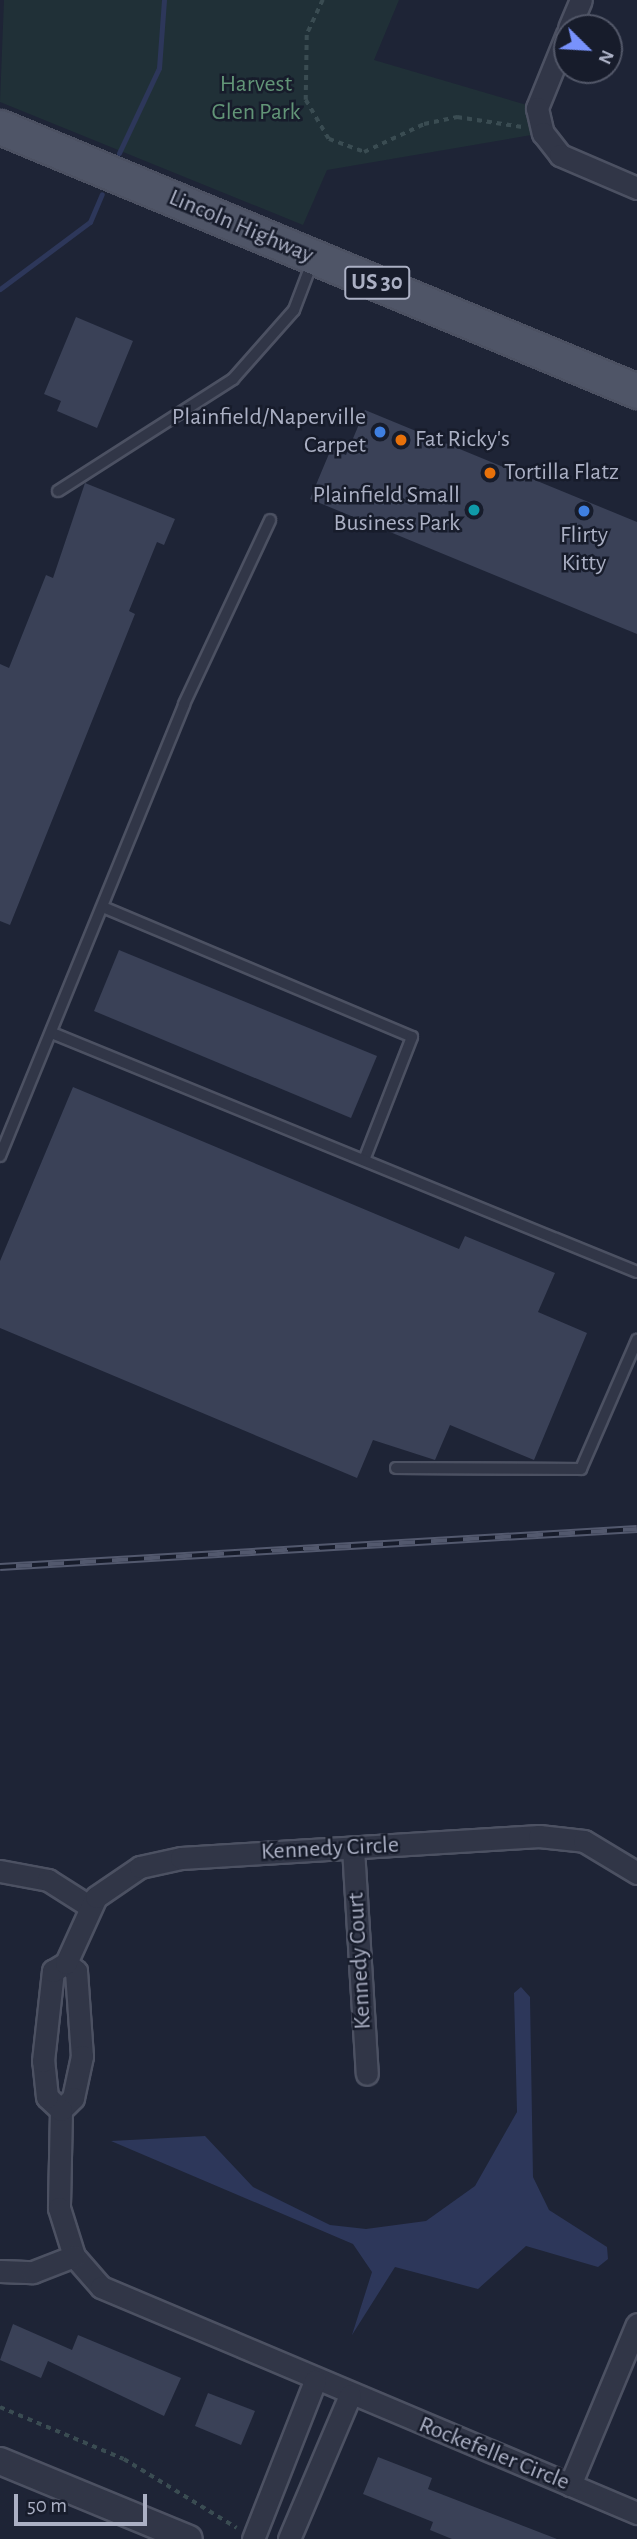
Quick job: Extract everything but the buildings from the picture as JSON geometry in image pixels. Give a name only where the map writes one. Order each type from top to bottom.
[{"type":"main road","name":"Lincoln Highway","points":[[0,127],[637,391]]},
{"type":"street","points":[[553,69],[537,108],[543,133],[560,155],[637,188]]},
{"type":"street","name":"Kennedy Circle","points":[[61,2110],[45,2087],[43,2037],[53,1971],[66,1963],[89,1906],[122,1875],[159,1861],[563,1837],[605,1850],[637,1873]]},
{"type":"street","name":"Kennedy Court","points":[[354,1848],[367,2074]]},
{"type":"street","points":[[0,1871],[48,1880],[89,1906]]},
{"type":"street","points":[[66,1963],[76,1970],[82,2056],[73,2098],[61,2110],[58,2208],[74,2256],[117,2297],[351,2395],[289,2539]]},
{"type":"street","points":[[0,2271],[33,2272],[74,2256]]},
{"type":"street","points":[[570,2485],[637,2324]]},
{"type":"street","points":[[244,2533],[315,2381]]},
{"type":"street","name":"Rockefeller Circle","points":[[351,2395],[637,2513]]},
{"type":"street","points":[[0,2461],[189,2539]]},
{"type":"lane","points":[[58,491],[233,379],[294,310],[314,257]]},
{"type":"lane","points":[[0,1156],[184,704],[270,520]]},
{"type":"lane","points":[[103,907],[412,1037],[364,1160]]},
{"type":"lane","points":[[52,1033],[637,1272]]},
{"type":"lane","points":[[396,1468],[580,1469],[637,1340]]},
{"type":"path","points":[[323,0],[307,35],[306,100],[313,122],[345,149],[364,152],[424,124],[457,117],[543,133]]},
{"type":"path","points":[[0,2407],[124,2459],[244,2533]]},
{"type":"green space","name":"Harvest Glen Park","points":[[4,0],[399,0],[374,60],[537,108],[543,133],[327,170],[303,225],[0,102]]},
{"type":"water","points":[[521,1987],[530,1997],[533,2177],[549,2210],[607,2247],[608,2259],[598,2267],[526,2246],[478,2289],[395,2267],[352,2335],[372,2272],[353,2244],[111,2141],[205,2136],[253,2187],[330,2225],[366,2229],[426,2221],[475,2186],[517,2112],[514,1993]]},
{"type":"waterway","points":[[119,153],[159,68],[164,0]]},
{"type":"waterway","points":[[0,289],[90,222],[102,194]]},
{"type":"railway","points":[[0,1567],[637,1529]]},
{"type":"place","name":"Plainfield/Naperville Carpet","points":[[380,432]]},
{"type":"place","name":"Fat Ricky's","points":[[401,440]]},
{"type":"place","name":"Tortilla Flatz","points":[[490,473]]},
{"type":"place","name":"Plainfield Small Business Park","points":[[474,510]]},
{"type":"place","name":"Flirty Kitty","points":[[584,511]]}]
